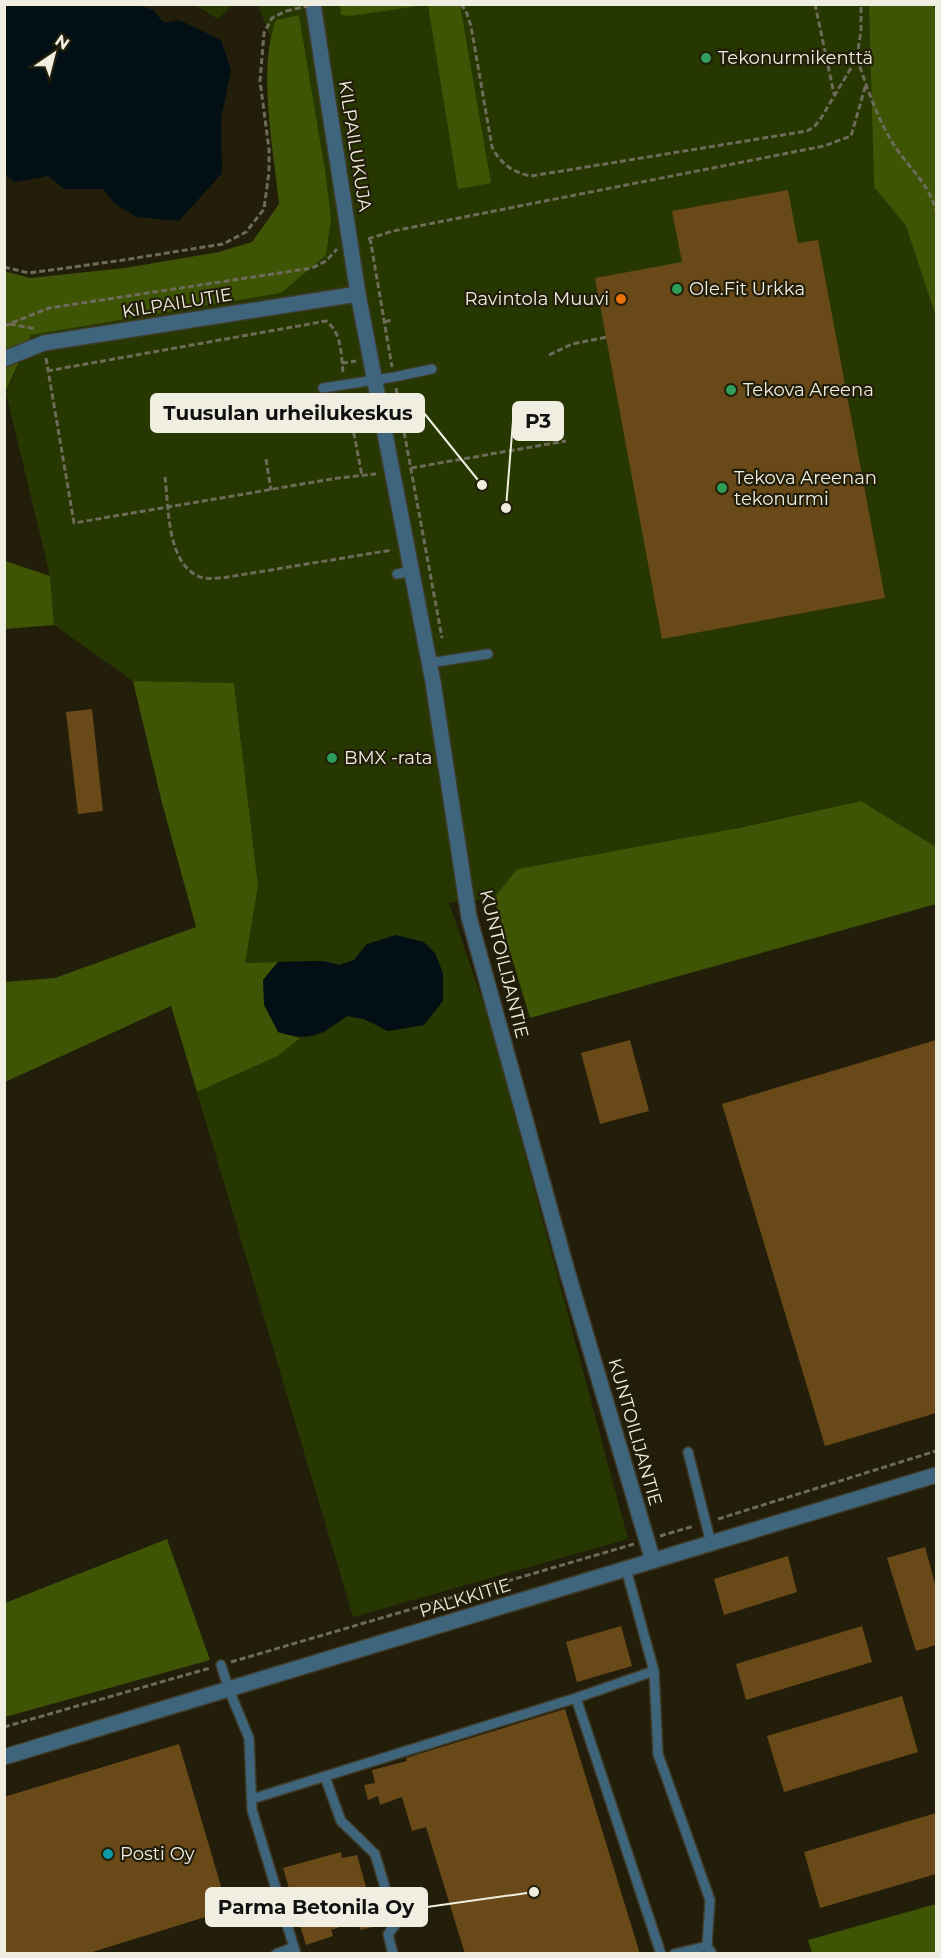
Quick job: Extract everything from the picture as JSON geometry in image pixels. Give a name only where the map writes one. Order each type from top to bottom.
[{"type":"street","name":"KILPAILUKUJA","points":[[313,4],[358,294]]},
{"type":"street","name":"KILPAILUTIE","points":[[4,359],[44,343],[358,294]]},
{"type":"street","name":"KUNTOILIJANTIE","points":[[358,294],[375,380],[404,572],[429,663],[469,917],[567,1271],[653,1561]]},
{"type":"street","name":"PALKKITIE","points":[[4,1757],[936,1475]]},
{"type":"lane","points":[[323,388],[432,369]]},
{"type":"lane","points":[[429,663],[488,654]]},
{"type":"lane","points":[[688,1452],[711,1543]]},
{"type":"lane","points":[[626,1569],[654,1671],[658,1754],[710,1900],[710,1950],[674,1953]]},
{"type":"lane","points":[[221,1665],[249,1738],[252,1810],[295,1950],[276,1953]]},
{"type":"lane","points":[[252,1799],[576,1698],[654,1671]]},
{"type":"lane","points":[[576,1698],[660,1953]]},
{"type":"lane","points":[[325,1776],[340,1821],[375,1854],[396,1924],[388,1934],[393,1953]]},
{"type":"path","points":[[4,267],[29,273],[117,261],[223,244],[246,232],[264,209],[269,172],[269,149],[260,81],[264,33],[272,18],[286,11],[318,4]]},
{"type":"path","points":[[461,4],[471,26],[492,147],[497,158],[521,174],[538,175],[807,132],[814,127],[857,58],[861,30],[861,4]]},
{"type":"path","points":[[815,4],[834,96]]},
{"type":"path","points":[[857,58],[891,141],[923,181],[935,202],[936,210]]},
{"type":"path","points":[[370,238],[393,231],[824,146],[851,136],[866,84]]},
{"type":"path","points":[[370,238],[378,241]]},
{"type":"path","points":[[370,238],[446,661]]},
{"type":"path","points":[[6,325],[49,308],[312,268],[326,261],[337,248]]},
{"type":"path","points":[[385,322],[391,320]]},
{"type":"path","points":[[47,371],[326,321],[334,327],[338,335],[362,476]]},
{"type":"path","points":[[6,325],[41,331],[74,523],[270,489],[376,474]]},
{"type":"path","points":[[549,355],[572,344],[606,337]]},
{"type":"path","points":[[411,468],[566,441]]},
{"type":"path","points":[[266,459],[270,489]]},
{"type":"path","points":[[165,477],[172,544],[189,570],[203,578],[222,578],[392,550]]},
{"type":"path","points":[[4,1727],[646,1540],[936,1451]]},
{"type":"green space","points":[[340,4],[425,5],[350,16],[341,15]]},
{"type":"green space","points":[[195,5],[232,5],[218,19]]},
{"type":"green space","points":[[258,5],[869,5],[874,187],[906,226],[936,317],[936,847],[861,801],[722,831],[517,869],[494,898],[449,903],[489,1020],[628,1539],[353,1617],[197,1092],[278,1056],[300,1038],[323,1033],[347,1016],[364,1019],[388,1031],[367,944],[354,960],[339,965],[323,961],[245,963],[258,886],[234,683],[133,681],[54,625],[50,576],[6,393],[31,335],[281,293],[331,218],[299,15],[276,20],[270,36]]},
{"type":"green space","points":[[428,5],[460,5],[491,183],[458,189]]},
{"type":"green space","points":[[869,5],[934,5],[936,14],[936,317],[906,226],[874,187]]},
{"type":"green space","points":[[299,15],[331,218],[326,255],[281,293],[31,335],[5,393],[4,271],[30,278],[125,268],[219,252],[252,242],[279,204],[268,110],[270,39],[276,20]]},
{"type":"green space","points":[[5,561],[50,576],[54,625],[5,629]]},
{"type":"green space","points":[[133,681],[234,683],[258,886],[245,963],[278,962],[263,980],[278,1032],[300,1038],[278,1056],[197,1092],[171,1006],[5,1082],[5,982],[55,978],[196,927],[161,799]]},
{"type":"green space","points":[[861,801],[936,847],[936,904],[530,1018],[494,898],[517,869],[738,828]]},
{"type":"green space","points":[[167,1539],[210,1660],[5,1717],[5,1603]]},
{"type":"green space","points":[[936,1904],[936,1953],[812,1953],[808,1940]]},
{"type":"shaded area","points":[[6,4],[139,5],[153,10],[164,23],[179,20],[221,40],[231,70],[221,119],[222,173],[179,221],[137,217],[115,204],[103,189],[64,189],[48,176],[15,182],[5,175]]},
{"type":"shaded area","points":[[396,935],[424,942],[435,953],[443,973],[443,1001],[424,1025],[388,1031],[364,1019],[347,1016],[315,1035],[299,1036],[278,1032],[264,1005],[263,980],[278,962],[323,961],[339,965],[354,960],[367,944]]},
{"type":"building","name":"Tekova Areena","points":[[788,190],[798,243],[818,240],[885,598],[662,639],[595,278],[682,262],[672,211]]},
{"type":"building","points":[[92,709],[103,811],[78,814],[66,712]]},
{"type":"building","points":[[630,1040],[649,1111],[600,1124],[581,1053]]},
{"type":"building","points":[[936,1040],[936,1413],[825,1446],[722,1104]]},
{"type":"building","points":[[925,1547],[936,1587],[936,1645],[916,1651],[887,1558]]},
{"type":"building","points":[[788,1556],[797,1592],[724,1615],[714,1579]]},
{"type":"building","points":[[621,1626],[632,1666],[577,1682],[566,1642]]},
{"type":"building","points":[[862,1626],[872,1662],[746,1700],[736,1664]]},
{"type":"building","points":[[902,1696],[918,1752],[784,1792],[767,1736]]},
{"type":"building","points":[[565,1709],[640,1954],[465,1954],[426,1827],[412,1831],[402,1797],[380,1805],[378,1796],[368,1800],[364,1785],[375,1783],[372,1770],[407,1761],[406,1758]]},
{"type":"building","name":"Posti Oy","points":[[179,1744],[228,1910],[86,1954],[4,1954],[4,1797]]},
{"type":"building","points":[[936,1813],[936,1874],[820,1908],[804,1852]]},
{"type":"building","points":[[341,1852],[342,1858],[357,1855],[377,1926],[360,1930],[358,1921],[331,1930],[333,1936],[306,1945],[283,1868]]},
{"type":"place","name":"Tekonurmikenttä","points":[[706,58]]},
{"type":"place","name":"Ole.Fit Urkka","points":[[677,289]]},
{"type":"place","name":"Ravintola Muuvi","points":[[621,299]]},
{"type":"place","name":"Tekova Areena","points":[[731,390]]},
{"type":"place","name":"Tuusulan urheilukeskus","points":[[482,485]]},
{"type":"place","name":"Tekova Areenan tekonurmi","points":[[722,488]]},
{"type":"place","name":"P3","points":[[506,508]]},
{"type":"place","name":"BMX -rata","points":[[332,758]]},
{"type":"place","name":"Posti Oy","points":[[108,1854]]},
{"type":"place","name":"Parma Betonila Oy","points":[[534,1892]]}]
